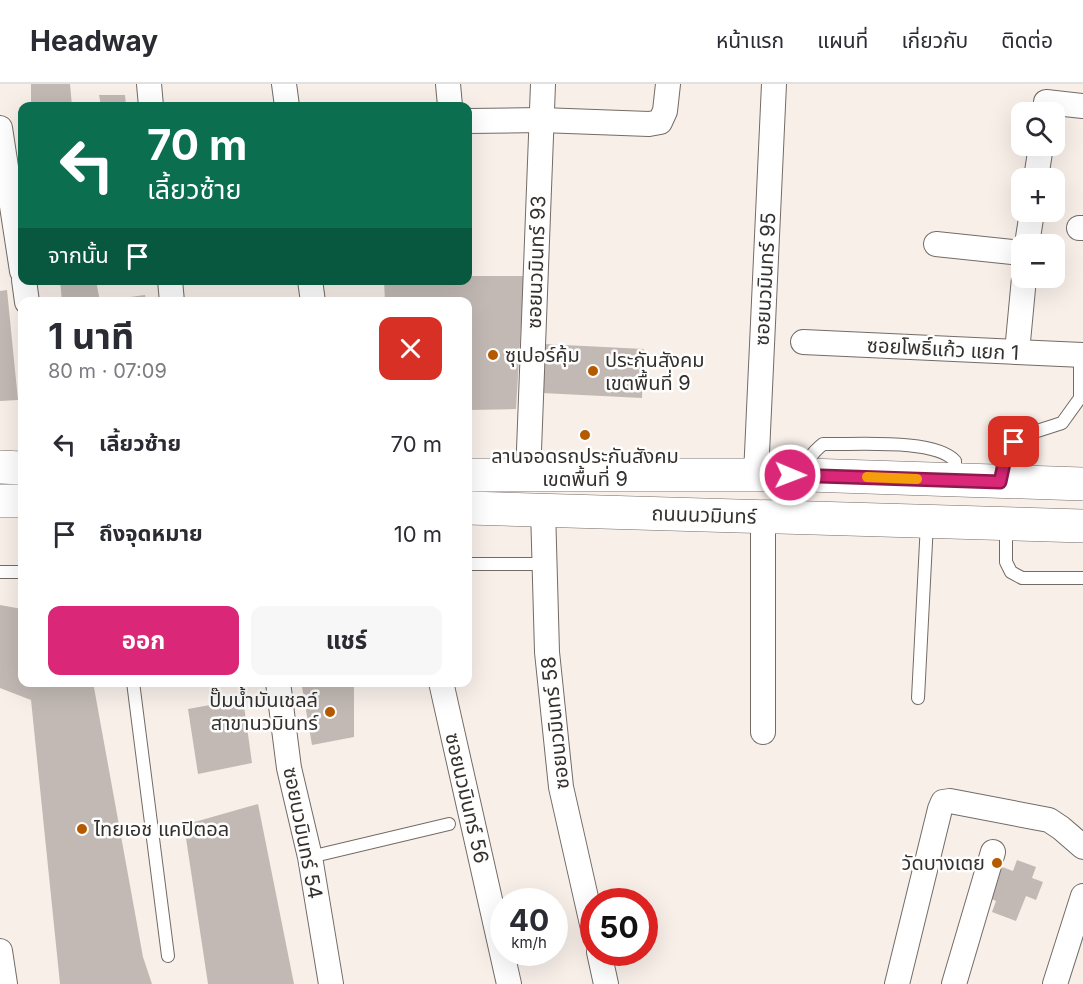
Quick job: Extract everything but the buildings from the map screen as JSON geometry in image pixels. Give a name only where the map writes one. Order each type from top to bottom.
[{"type":"main road","points":[[0,467],[18,468]]},
{"type":"main road","name":"ถนนนวมินทร์","points":[[472,475],[807,475],[1083,484]]},
{"type":"main road","points":[[0,501],[18,501]]},
{"type":"main road","name":"ถนนนวมินทร์","points":[[472,508],[1083,526]]},
{"type":"street","points":[[149,84],[151,102]]},
{"type":"street","points":[[284,84],[286,102]]},
{"type":"street","points":[[448,84],[450,102]]},
{"type":"street","name":"ซอยนวมินทร์ 93","points":[[528,476],[543,84]]},
{"type":"street","points":[[472,121],[541,120],[637,125],[660,122],[665,111],[668,84]]},
{"type":"street","name":"ซอยนวมินทร์ 95","points":[[756,475],[774,84]]},
{"type":"street","points":[[1047,100],[1083,106]]},
{"type":"street","points":[[0,128],[18,245]]},
{"type":"street","points":[[936,244],[1011,252]]},
{"type":"street","points":[[1017,352],[1023,288]]},
{"type":"street","name":"ซอยโพธิ์แก้ว แยก 1","points":[[803,342],[1082,355]]},
{"type":"street","name":"ซอยนวมินทร์ 58","points":[[543,509],[547,652],[561,788],[584,888]]},
{"type":"street","points":[[763,517],[763,732]]},
{"type":"street","name":"ซอยนวมินทร์ 54","points":[[279,687],[290,768],[310,857],[331,984]]},
{"type":"street","name":"ซอยนวมินทร์ 56","points":[[442,687],[509,984]]},
{"type":"street","points":[[897,984],[943,802],[950,801],[1049,820],[1083,847]]},
{"type":"street","points":[[954,984],[993,852]]},
{"type":"street","points":[[1055,984],[1083,896]]},
{"type":"street","points":[[0,951],[3,980]]},
{"type":"street","points":[[602,966],[606,984]]},
{"type":"lane","points":[[1000,482],[1006,454],[1014,442],[1034,432],[1062,423],[1080,398],[1082,355]]},
{"type":"lane","points":[[918,698],[927,522]]},
{"type":"lane","points":[[1006,524],[1006,562],[1011,572],[1022,578],[1083,578]]},
{"type":"lane","points":[[472,564],[543,564]]},
{"type":"lane","points":[[0,572],[18,572]]},
{"type":"lane","points":[[134,687],[168,956]]},
{"type":"lane","points":[[310,857],[449,824]]},
{"type":"slow traffic","points":[[867,477],[917,479]]},
{"type":"place","name":"ซุเปอร์คุ้ม","points":[[493,355]]},
{"type":"place","name":"ประกันสังคม เขตพื้นที่ 9","points":[[593,371]]},
{"type":"place","name":"ลานจอดรถประกันสังคม เขตพื้นที่ 9","points":[[585,435]]},
{"type":"place","name":"ปั๊มน้ำมันเชลล์ สาขานวมินทร์","points":[[330,712]]},
{"type":"place","name":"ไทยเอช แคปิตอล","points":[[82,829]]},
{"type":"place","name":"วัดบางเตย","points":[[997,863]]},
{"type":"route","points":[[790,475],[1000,482],[1006,454],[1014,442]]}]
